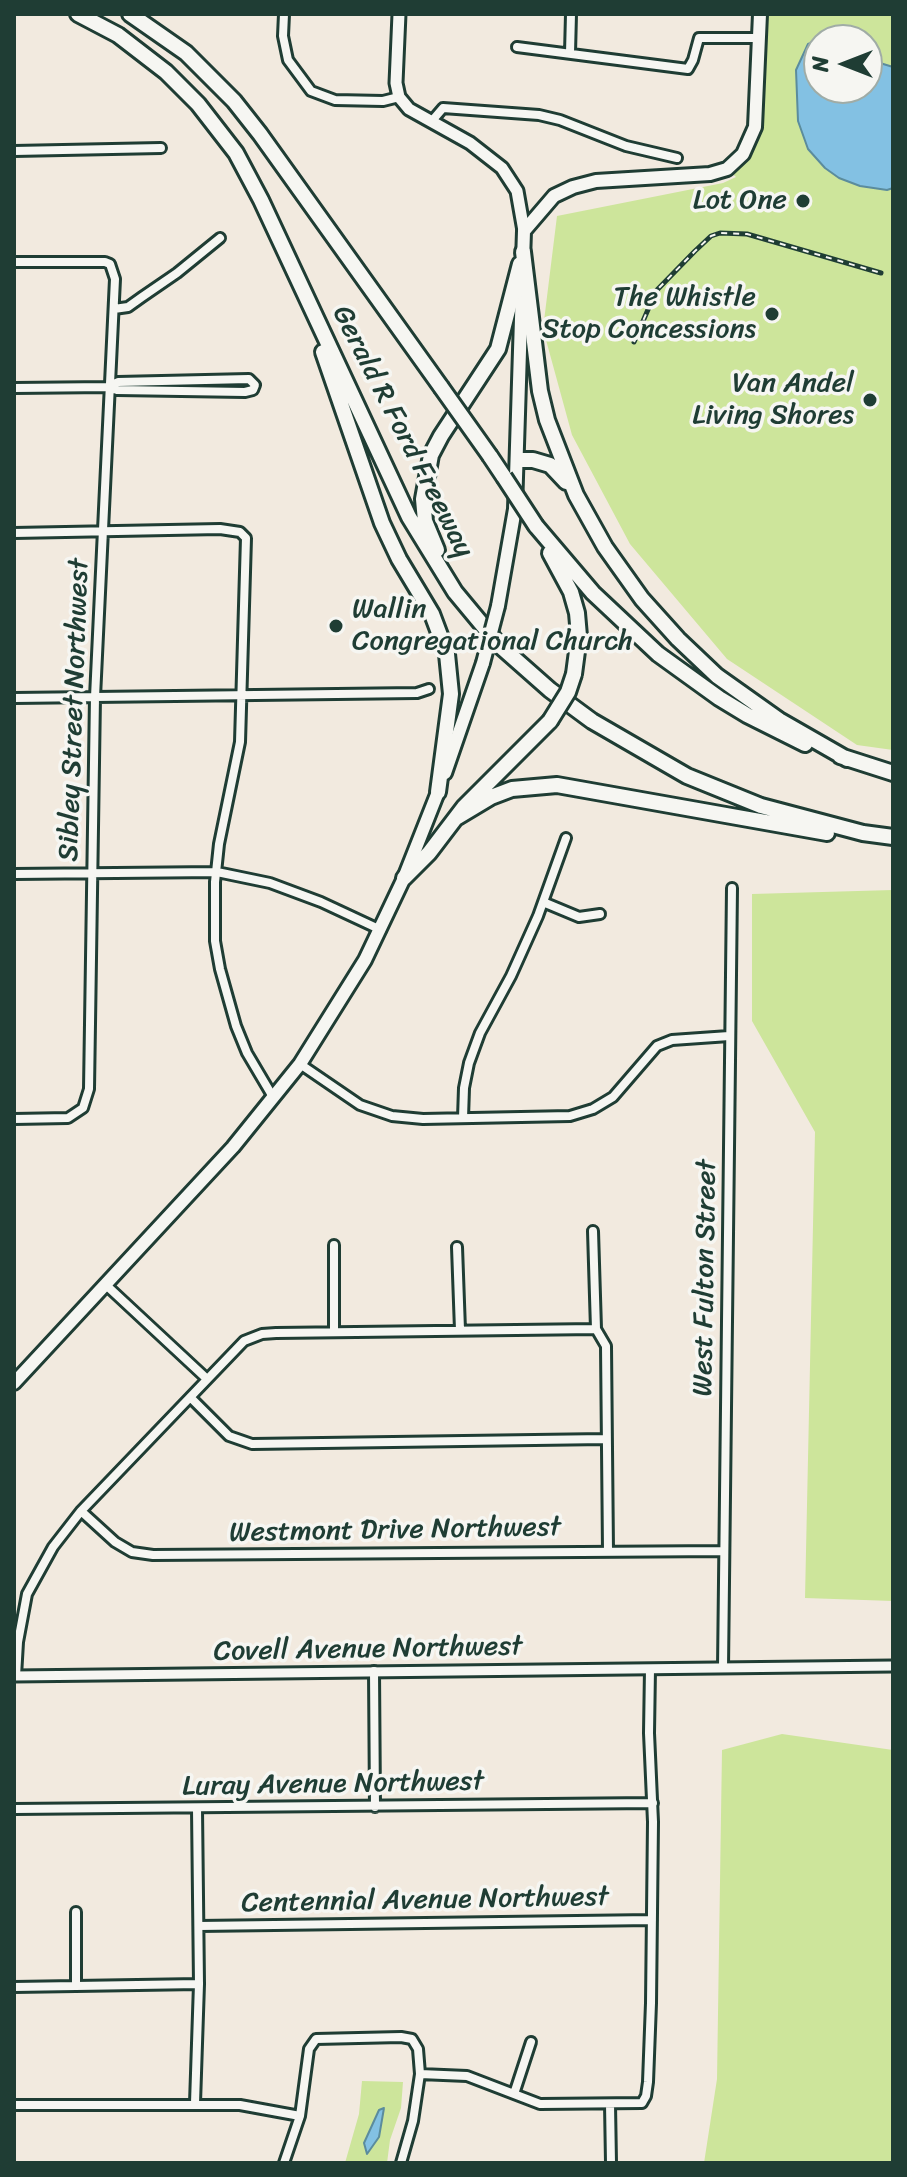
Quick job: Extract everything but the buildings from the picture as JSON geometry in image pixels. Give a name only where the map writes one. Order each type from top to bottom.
[{"type":"highway","name":"Gerald R Ford Freeway","points":[[78,14],[118,35],[177,82],[236,153],[254,185],[409,517],[433,560],[499,645],[550,690],[605,729],[687,776],[761,806],[837,827],[893,837]]},
{"type":"highway","name":"Gerald R Ford Freeway","points":[[130,14],[186,53],[245,114],[490,456],[537,528],[616,617],[683,674],[747,715],[788,736],[893,773]]},
{"type":"highway","points":[[523,252],[540,391],[556,447],[576,495],[605,547],[642,599],[717,676],[751,701],[847,759]]},
{"type":"highway","points":[[474,615],[432,540],[425,521],[424,483],[431,455],[441,436],[498,349],[523,252]]},
{"type":"highway","points":[[304,295],[365,482],[399,559],[432,614],[447,654],[451,694],[438,792]]},
{"type":"highway","points":[[518,460],[550,465],[576,495]]},
{"type":"highway","points":[[404,878],[429,853],[456,818],[550,721],[568,692],[574,674],[579,636],[577,613],[571,592],[537,528]]},
{"type":"highway","points":[[456,818],[491,797],[512,789],[557,785],[893,844]]},
{"type":"main road","points":[[14,1383],[224,1157],[300,1064],[340,1004],[381,930],[404,878],[483,663],[498,606],[515,509],[524,231],[517,191],[502,168],[470,143],[409,109],[399,97],[396,83],[399,14]]},
{"type":"main road","points":[[524,231],[554,196],[573,187],[596,181],[697,176],[727,169],[743,154],[755,127],[760,14]]},
{"type":"street","points":[[284,14],[283,36],[288,60],[311,91],[335,100],[383,101],[399,97]]},
{"type":"street","points":[[570,53],[571,14]]},
{"type":"street","points":[[517,47],[688,69],[699,38],[760,38]]},
{"type":"street","points":[[431,122],[443,108],[539,115],[626,146],[677,158]]},
{"type":"street","points":[[14,151],[161,148]]},
{"type":"street","points":[[114,309],[128,307],[220,238]]},
{"type":"street","name":"Sibley Street Northwest","points":[[14,262],[98,261],[110,264],[115,279],[95,697],[91,1072],[88,1097],[80,1111],[68,1118],[14,1119]]},
{"type":"street","points":[[14,388],[108,387],[117,390],[245,392],[253,390],[255,385]]},
{"type":"street","points":[[14,533],[220,529],[240,532],[248,544],[242,695],[235,774],[219,844],[215,941],[236,1026],[247,1053],[273,1097]]},
{"type":"street","points":[[14,698],[417,693],[429,689]]},
{"type":"street","points":[[463,1118],[469,1063],[480,1033],[511,976],[566,838]]},
{"type":"street","points":[[14,874],[217,872],[270,883],[381,930]]},
{"type":"street","name":"West Fulton Street","points":[[723,1668],[732,888]]},
{"type":"street","points":[[543,902],[579,917],[600,914]]},
{"type":"street","points":[[300,1064],[360,1105],[392,1116],[423,1119],[570,1116],[593,1109],[613,1097],[657,1046],[672,1040],[729,1036]]},
{"type":"street","points":[[593,1231],[596,1329],[606,1346],[608,1551]]},
{"type":"street","points":[[334,1245],[334,1332]]},
{"type":"street","points":[[457,1247],[460,1330]]},
{"type":"street","points":[[106,1285],[207,1379]]},
{"type":"street","points":[[15,1676],[27,1594],[53,1547],[81,1511],[244,1341],[262,1334],[596,1329]]},
{"type":"street","points":[[191,1398],[229,1436],[252,1444],[605,1439]]},
{"type":"street","name":"Westmont Drive Northwest","points":[[81,1511],[115,1542],[132,1552],[153,1555],[724,1551]]},
{"type":"street","name":"Covell Avenue Northwest","points":[[15,1676],[893,1666]]},
{"type":"street","points":[[420,2074],[467,2076],[540,2104],[642,2103],[646,2096],[652,1920],[650,1669]]},
{"type":"street","points":[[374,1671],[375,1807]]},
{"type":"street","name":"Luray Avenue Northwest","points":[[14,1809],[653,1803]]},
{"type":"street","points":[[195,2103],[199,1984],[197,1809]]},
{"type":"street","points":[[76,1912],[76,1986]]},
{"type":"street","name":"Centennial Avenue Northwest","points":[[199,1926],[652,1920]]},
{"type":"street","points":[[14,1987],[199,1984]]},
{"type":"street","points":[[284,2163],[300,2116],[312,2042],[326,2038],[412,2039],[418,2049],[420,2074],[413,2121],[401,2163]]},
{"type":"street","points":[[514,2094],[531,2042]]},
{"type":"street","points":[[14,2105],[195,2103],[240,2105],[300,2116]]},
{"type":"street","points":[[610,2104],[611,2163]]},
{"type":"green space","points":[[760,14],[893,14],[893,750],[857,745],[727,659],[630,544],[572,435],[543,329],[557,216],[723,183],[736,177],[727,169],[752,136]]},
{"type":"green space","points":[[893,890],[893,1601],[805,1598],[815,1132],[752,1021],[752,894]]},
{"type":"green space","points":[[782,1734],[893,1750],[893,2163],[704,2163],[717,2079],[722,1750]]},
{"type":"green space","points":[[362,2081],[403,2082],[401,2108],[390,2140],[387,2163],[345,2163],[359,2114]]},
{"type":"water","points":[[803,55],[803,104],[883,104],[883,64],[893,67],[893,188],[860,186],[839,178],[808,149],[798,121],[796,70]]},
{"type":"water","points":[[384,2108],[379,2137],[367,2154],[364,2143],[379,2110]]},
{"type":"railway","points":[[634,342],[656,291],[711,236],[720,233],[747,234],[881,273]]},
{"type":"place","name":"Lot One","points":[[803,201]]},
{"type":"place","name":"The Whistle Stop Concessions","points":[[772,314]]},
{"type":"place","name":"Van Andel Living Shores","points":[[870,400]]},
{"type":"place","name":"Wallin Congregational Church","points":[[336,626]]}]
